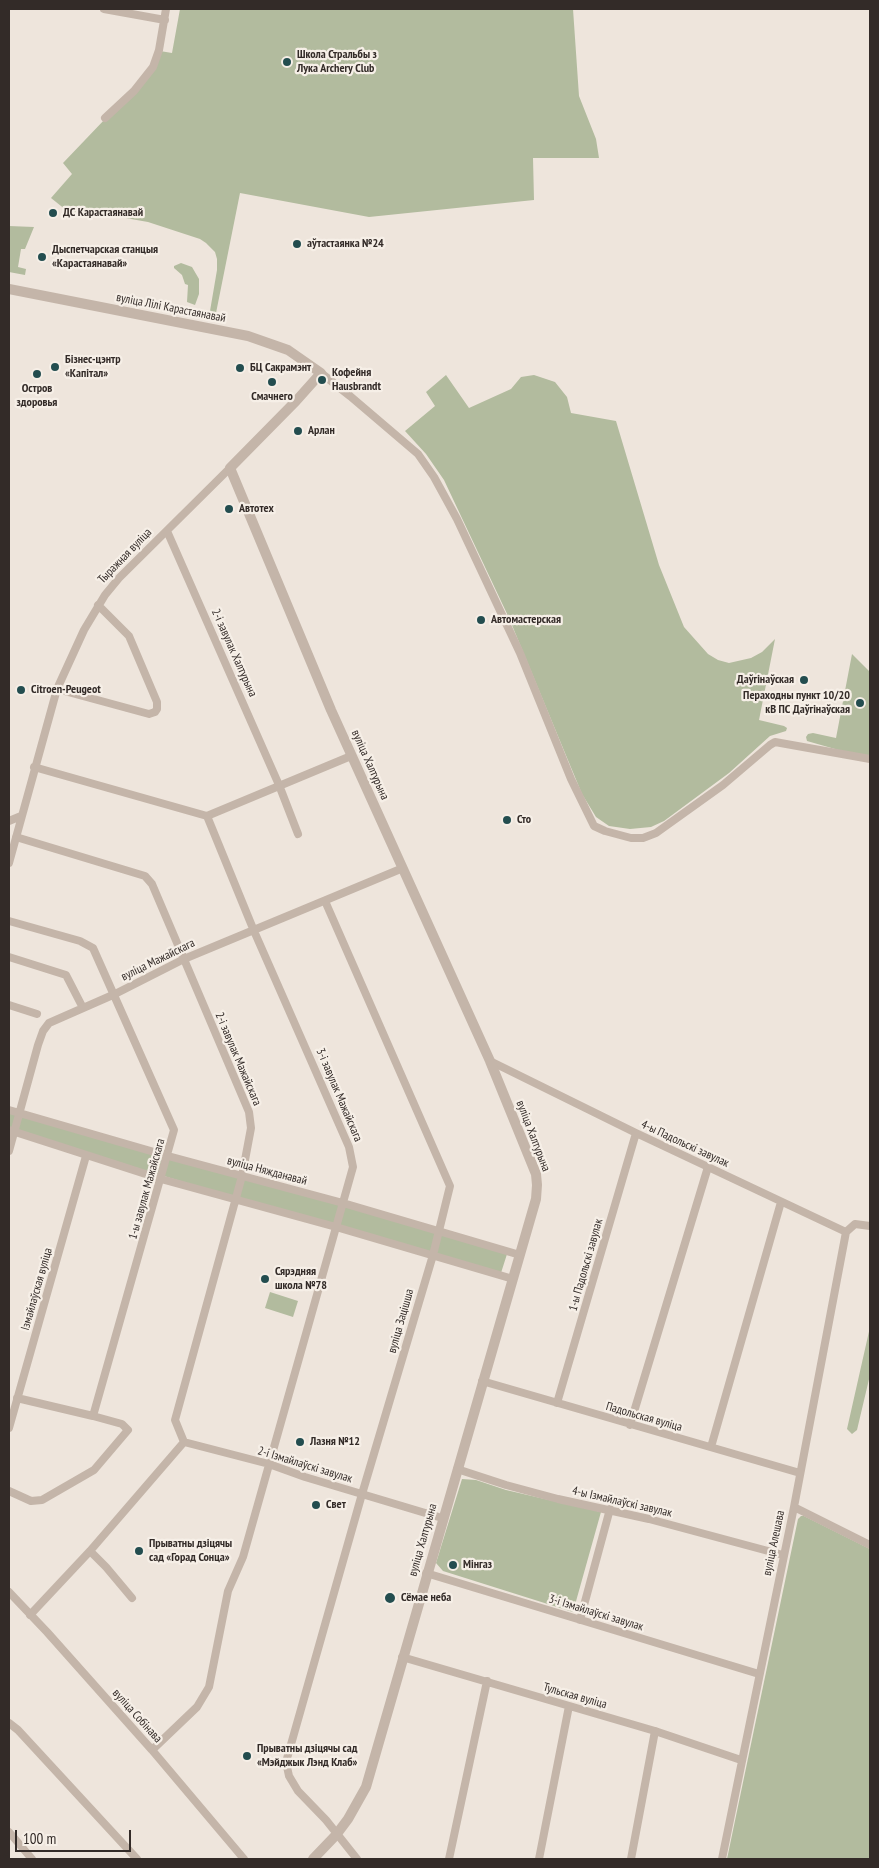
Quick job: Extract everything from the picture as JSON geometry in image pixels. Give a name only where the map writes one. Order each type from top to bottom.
[{"type":"street","points":[[104,9],[165,20]]},
{"type":"street","points":[[105,118],[134,91],[147,77],[153,67],[158,54],[166,9]]},
{"type":"street","name":"вуліца Лілі Карастаянавай","points":[[9,290],[253,337],[288,350],[321,373]]},
{"type":"street","points":[[321,373],[418,454],[434,477],[457,519],[512,635],[571,779],[594,826],[631,838],[644,838],[656,833],[723,784],[770,744],[775,742],[870,759]]},
{"type":"street","name":"Тыражная вуліца","points":[[9,863],[34,766],[57,688],[98,605],[119,578],[296,402],[321,373]]},
{"type":"street","name":"вуліца Халтурына","points":[[230,468],[351,756],[490,1061],[536,1174],[537,1185],[536,1198],[513,1279],[426,1573],[366,1787],[348,1819],[336,1835],[313,1859]]},
{"type":"street","name":"2-і завулак Халтурына","points":[[167,531],[279,785],[298,834]]},
{"type":"street","points":[[57,688],[149,714],[157,709],[157,702],[129,636],[98,605]]},
{"type":"street","points":[[34,766],[207,816],[351,756]]},
{"type":"street","points":[[9,821],[21,816]]},
{"type":"street","name":"3-і завулак Мажайскага","points":[[152,1750],[197,1707],[209,1687],[228,1591],[243,1557],[353,1167],[352,1156],[254,931],[207,816]]},
{"type":"street","name":"2-і завулак Мажайскага","points":[[16,837],[145,876],[152,884],[249,1112],[251,1128],[242,1176],[175,1420],[184,1442]]},
{"type":"street","name":"вуліца Мажайскага","points":[[9,1151],[12,1131],[20,1112],[43,1031],[49,1023],[115,994],[184,958],[254,931],[403,868]]},
{"type":"street","name":"вуліца Зацішша","points":[[325,900],[450,1186],[440,1231],[362,1494],[286,1762],[289,1776],[298,1791],[326,1820],[336,1835]]},
{"type":"street","name":"1-ы завулак Мажайскага","points":[[9,920],[87,943],[94,948],[174,1126],[174,1135],[162,1179],[93,1416]]},
{"type":"street","points":[[9,957],[66,975],[83,1008]]},
{"type":"street","points":[[9,1005],[37,1014]]},
{"type":"street","name":"4-ы Падольскі завулак","points":[[490,1061],[636,1133],[846,1232]]},
{"type":"street","name":"вуліца Няжданавай","points":[[9,1110],[520,1254]]},
{"type":"street","points":[[12,1131],[162,1179],[336,1227],[513,1279]]},
{"type":"street","name":"1-ы Падольскі завулак","points":[[557,1403],[636,1133]]},
{"type":"street","name":"Ізмайлаўская вуліца","points":[[9,1428],[86,1156]]},
{"type":"street","points":[[630,1426],[708,1167]]},
{"type":"street","points":[[712,1448],[781,1202]]},
{"type":"street","points":[[846,1232],[855,1224],[870,1226]]},
{"type":"street","name":"вуліца Алешава","points":[[722,1859],[794,1507],[846,1232]]},
{"type":"street","name":"Падольская вуліца","points":[[482,1381],[630,1426],[800,1474]]},
{"type":"street","points":[[9,1491],[31,1501],[42,1500],[94,1470],[128,1430],[122,1424],[17,1398]]},
{"type":"street","points":[[30,1615],[90,1551],[184,1442]]},
{"type":"street","name":"2-і Ізмайлаўскі завулак","points":[[184,1442],[268,1464],[442,1518]]},
{"type":"street","name":"4-ы Ізмайлаўскі завулак","points":[[457,1469],[549,1497],[610,1509],[783,1555]]},
{"type":"street","points":[[794,1507],[870,1545]]},
{"type":"street","points":[[580,1620],[610,1509]]},
{"type":"street","points":[[90,1551],[132,1598]]},
{"type":"street","name":"3-і Ізмайлаўскі завулак","points":[[426,1573],[759,1674]]},
{"type":"street","name":"вуліца Собінава","points":[[9,1592],[152,1750],[244,1859]]},
{"type":"street","name":"Тульская вуліца","points":[[402,1657],[656,1731],[741,1760]]},
{"type":"street","points":[[449,1859],[487,1681]]},
{"type":"street","points":[[539,1859],[570,1706]]},
{"type":"street","points":[[9,1723],[18,1730],[137,1859]]},
{"type":"street","points":[[631,1859],[656,1731]]},
{"type":"street","points":[[9,1832],[32,1859]]},
{"type":"street","points":[[336,1835],[357,1859]]},
{"type":"green space","points":[[180,9],[573,9],[579,96],[596,139],[599,158],[533,158],[534,200],[369,217],[240,193],[216,313],[210,311],[217,259],[215,252],[206,243],[200,239],[148,222],[97,213],[71,214],[51,198],[72,174],[63,163],[106,118],[135,92],[160,51],[172,53]]},
{"type":"green space","points":[[9,226],[34,227],[25,249],[21,249],[18,267],[26,269],[25,275],[9,272]]},
{"type":"green space","points":[[181,263],[192,267],[199,279],[199,294],[195,305],[187,302],[188,285],[185,284],[182,275],[174,268],[174,266]]},
{"type":"green space","points":[[446,375],[469,408],[511,389],[521,377],[534,375],[555,382],[567,397],[571,413],[616,421],[659,565],[684,627],[708,654],[718,660],[729,663],[751,658],[762,652],[775,639],[759,720],[784,726],[787,728],[786,731],[770,736],[729,773],[664,821],[651,827],[630,829],[609,826],[596,817],[582,794],[509,618],[444,480],[426,454],[405,431],[435,406],[426,392]]},
{"type":"green space","points":[[852,654],[870,672],[870,759],[807,741],[806,737],[808,734],[813,733],[836,738]]},
{"type":"green space","points":[[9,1110],[508,1251],[500,1276],[9,1130]]},
{"type":"green space","points":[[270,1292],[298,1301],[293,1317],[265,1308]]},
{"type":"green space","points":[[870,1327],[870,1375],[857,1430],[852,1434],[847,1429]]},
{"type":"green space","points":[[462,1479],[476,1480],[506,1490],[601,1512],[573,1612],[443,1571],[436,1563]]},
{"type":"green space","points":[[801,1516],[870,1549],[870,1859],[727,1859],[798,1519]]},
{"type":"place","name":"Школа Стральбы з Лука Archery Club","points":[[287,62]]},
{"type":"place","name":"ДС Карастаянавай","points":[[53,213]]},
{"type":"place","name":"аўтастаянка №24","points":[[297,244]]},
{"type":"place","name":"Дыспетчарская станцыя «Карастаянавай»","points":[[42,257]]},
{"type":"place","name":"Бізнес-цэнтр «Капітал»","points":[[55,367]]},
{"type":"place","name":"БЦ Сакрамэнт","points":[[240,368]]},
{"type":"place","name":"Остров здоровья","points":[[37,374]]},
{"type":"place","name":"Кофейня Hausbrandt","points":[[322,380]]},
{"type":"place","name":"Смачнего","points":[[272,382]]},
{"type":"place","name":"Арлан","points":[[298,431]]},
{"type":"place","name":"Автотех","points":[[229,509]]},
{"type":"place","name":"Автомастерская","points":[[481,620]]},
{"type":"place","name":"Даўгінаўская","points":[[804,680]]},
{"type":"place","name":"Citroen-Peugeot","points":[[21,690]]},
{"type":"place","name":"Пераходны пункт 10/20 кВ ПС Даўгінаўская","points":[[860,703]]},
{"type":"place","name":"Сто","points":[[507,820]]},
{"type":"place","name":"Сярэдняя школа №78","points":[[265,1279]]},
{"type":"place","name":"Лазня №12","points":[[300,1442]]},
{"type":"place","name":"Свет","points":[[316,1505]]},
{"type":"place","name":"Прыватны дзіцячы сад «Горад Сонца»","points":[[139,1551]]},
{"type":"place","name":"Мінгаз","points":[[453,1565]]},
{"type":"place","name":"Сёмае неба","points":[[390,1598]]},
{"type":"place","name":"Прыватны дзіцячы сад «Мэйджык Лэнд Клаб»","points":[[247,1756]]}]
